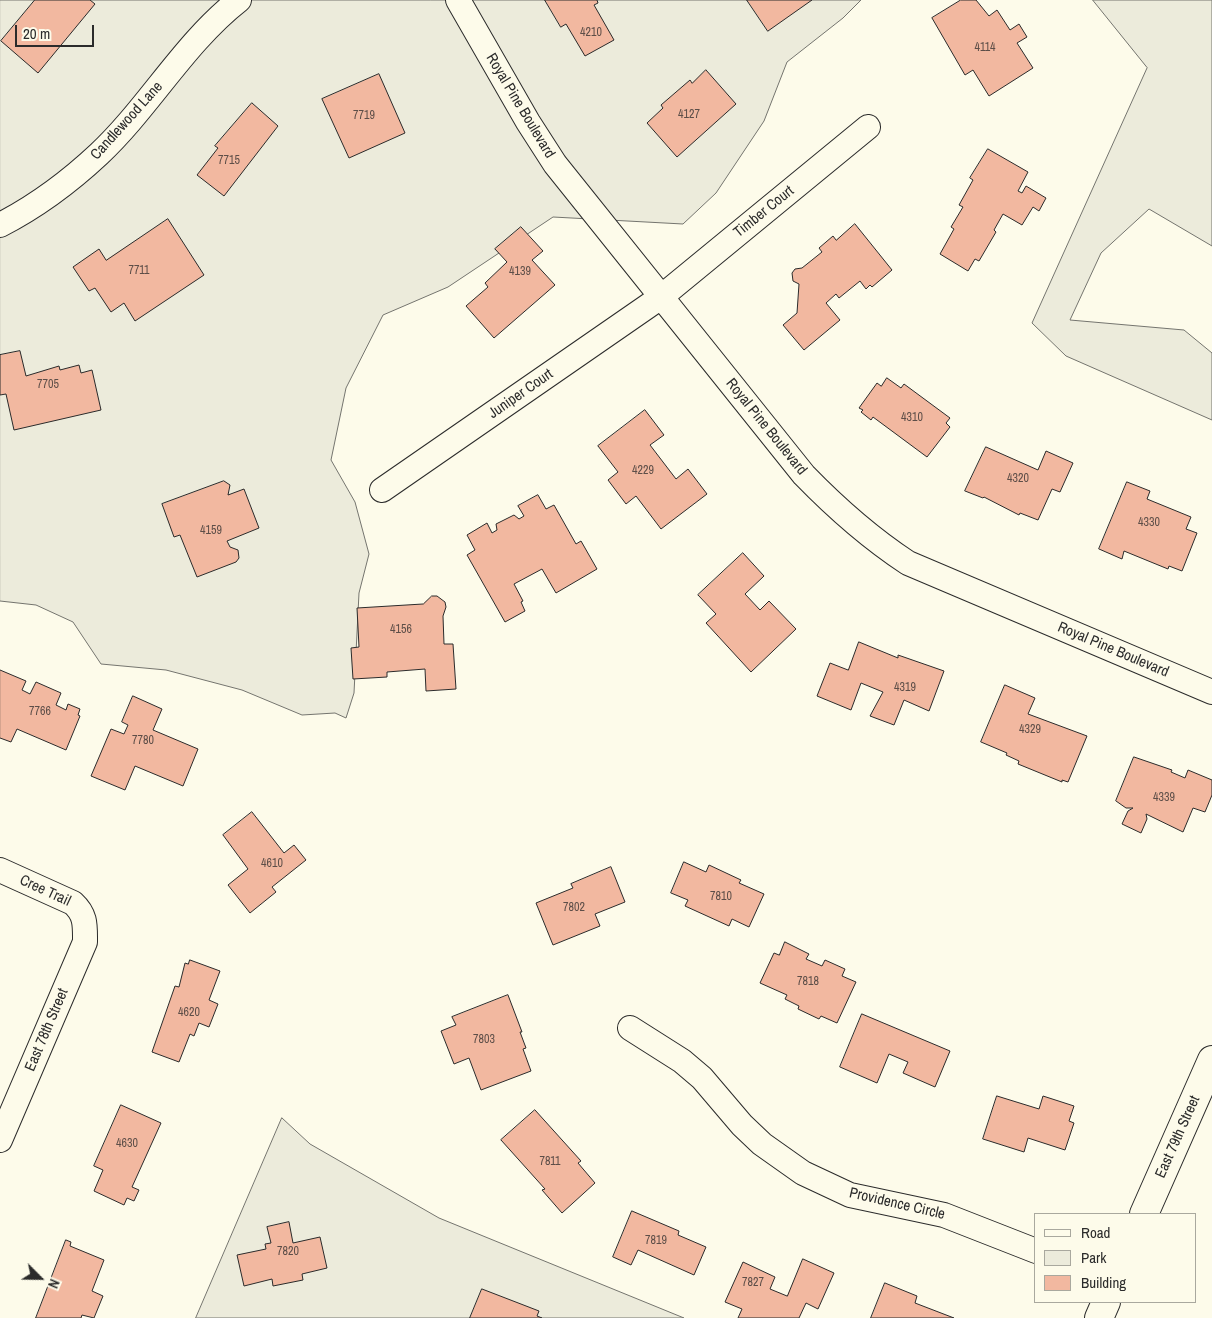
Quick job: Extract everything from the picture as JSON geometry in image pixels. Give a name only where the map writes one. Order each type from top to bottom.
[{"type":"street","name":"Candlewood Lane","points":[[0,224],[32,208],[99,154],[198,39],[239,0]]},
{"type":"street","name":"Royal Pine Boulevard","points":[[458,0],[528,122],[555,164],[804,475],[840,511],[883,546],[908,563],[1212,692]]},
{"type":"street","name":"Timber Court","points":[[661,297],[868,127]]},
{"type":"street","name":"Juniper Court","points":[[382,490],[661,297]]},
{"type":"street","name":"Cree Trail","points":[[0,870],[73,903],[84,918]]},
{"type":"street","name":"East 78th Street","points":[[0,1140],[84,942],[84,918]]},
{"type":"street","name":"Providence Circle","points":[[630,1028],[682,1060],[702,1078],[742,1125],[762,1144],[803,1173],[850,1195],[944,1215],[1034,1250]]},
{"type":"street","name":"East 79th Street","points":[[1144,1213],[1212,1060]]},
{"type":"street","points":[[1099,1318],[1106,1303]]},
{"type":"green space","points":[[0,0],[861,0],[843,18],[787,62],[764,121],[716,193],[683,224],[553,217],[448,287],[383,315],[346,388],[331,460],[355,502],[369,554],[359,593],[354,693],[346,718],[335,713],[302,715],[242,690],[166,670],[101,664],[73,622],[36,605],[0,601]]},
{"type":"green space","points":[[1093,0],[1212,0],[1212,246],[1149,209],[1101,253],[1070,320],[1184,330],[1212,353],[1212,420],[1066,356],[1032,323],[1147,68]]},
{"type":"green space","points":[[282,1118],[310,1144],[439,1218],[684,1318],[196,1318]]},
{"type":"building","points":[[35,0],[90,0],[95,4],[38,73],[1,41]]},
{"type":"building","points":[[545,0],[597,0],[598,3],[594,5],[614,40],[585,56],[566,24],[561,27]]},
{"type":"building","points":[[747,0],[812,0],[768,31]]},
{"type":"building","points":[[961,0],[976,0],[989,16],[997,10],[1010,30],[1019,24],[1027,37],[1017,43],[1033,68],[989,96],[973,70],[965,75],[932,18]]},
{"type":"building","points":[[706,70],[736,104],[677,157],[647,123],[663,108],[661,105],[690,80],[692,83]]},
{"type":"building","points":[[379,74],[405,133],[349,158],[322,99]]},
{"type":"building","points":[[252,103],[278,126],[224,196],[197,175],[218,148],[215,146]]},
{"type":"building","points":[[988,149],[1028,172],[1018,191],[1022,193],[1026,186],[1046,198],[1039,211],[1033,207],[1022,225],[1003,214],[994,230],[996,232],[979,261],[975,259],[968,271],[940,254],[954,229],[951,227],[963,207],[959,205],[973,180],[970,178]]},
{"type":"building","points":[[168,219],[204,275],[135,321],[124,303],[111,312],[95,288],[89,291],[73,267],[99,249],[106,260]]},
{"type":"building","points":[[855,224],[892,270],[872,287],[870,285],[866,289],[860,281],[839,298],[836,294],[826,303],[840,320],[804,350],[783,325],[797,313],[799,284],[793,281],[792,273],[795,269],[802,268],[822,252],[819,248],[833,236],[836,240]]},
{"type":"building","points":[[521,227],[543,251],[532,260],[555,285],[494,338],[466,306],[488,287],[485,283],[507,262],[495,249]]},
{"type":"building","points":[[20,351],[26,376],[59,366],[60,370],[79,365],[81,373],[92,370],[101,410],[14,430],[6,394],[0,395],[0,355]]},
{"type":"building","points":[[887,378],[901,388],[904,384],[950,418],[946,423],[950,427],[927,457],[873,417],[871,420],[861,412],[863,410],[859,408],[877,383],[881,386]]},
{"type":"building","points":[[645,410],[664,435],[650,445],[676,479],[688,469],[707,494],[661,529],[636,496],[626,504],[608,480],[618,472],[598,446]]},
{"type":"building","points":[[986,447],[1038,470],[1046,451],[1073,463],[1060,492],[1052,489],[1038,520],[1020,513],[1019,515],[984,497],[965,491]]},
{"type":"building","points":[[224,481],[230,485],[228,495],[244,489],[259,528],[227,541],[230,547],[238,550],[239,558],[236,562],[197,577],[180,535],[174,537],[162,504]]},
{"type":"building","points":[[1127,482],[1150,491],[1147,499],[1191,517],[1186,529],[1197,533],[1182,571],[1169,566],[1168,569],[1124,551],[1122,559],[1099,549]]},
{"type":"building","points":[[538,495],[546,509],[554,505],[576,544],[581,541],[597,569],[556,593],[542,569],[514,584],[523,601],[521,602],[525,611],[505,622],[467,555],[475,550],[467,535],[487,523],[492,533],[497,530],[496,524],[514,515],[519,519],[524,516],[518,506]]},
{"type":"building","points":[[743,553],[764,576],[745,594],[760,610],[769,601],[796,629],[751,672],[706,623],[716,614],[698,595]]},
{"type":"building","points":[[432,596],[437,596],[445,602],[446,607],[443,616],[444,644],[453,644],[456,689],[426,691],[425,669],[387,672],[387,677],[353,679],[351,648],[359,647],[357,608],[423,604]]},
{"type":"building","points":[[859,642],[898,658],[898,655],[944,671],[929,711],[904,700],[894,725],[870,716],[883,692],[861,683],[851,710],[817,696],[830,663],[848,670]]},
{"type":"building","points":[[0,670],[26,681],[22,690],[30,694],[36,682],[61,693],[56,705],[66,710],[68,704],[80,709],[78,715],[80,716],[66,750],[17,729],[11,742],[0,738]]},
{"type":"building","points":[[1005,685],[1035,698],[1028,714],[1087,736],[1068,782],[1062,780],[1062,782],[1018,764],[1019,761],[1006,755],[1007,753],[981,742]]},
{"type":"building","points":[[133,696],[162,709],[153,730],[198,749],[183,786],[135,766],[125,790],[91,776],[111,729],[124,734],[128,725],[122,722]]},
{"type":"building","points":[[1134,757],[1172,770],[1171,772],[1185,778],[1188,770],[1212,780],[1212,795],[1205,812],[1193,808],[1183,832],[1146,814],[1147,819],[1141,833],[1122,824],[1128,811],[1133,808],[1126,808],[1116,801]]},
{"type":"building","points":[[252,812],[284,853],[294,845],[306,860],[272,887],[276,892],[250,913],[228,885],[248,869],[223,835]]},
{"type":"building","points":[[684,862],[706,872],[709,865],[741,880],[739,883],[764,894],[749,927],[732,919],[729,926],[685,906],[688,900],[671,893]]},
{"type":"building","points":[[611,867],[625,902],[595,914],[600,926],[553,945],[536,903],[573,888],[571,884]]},
{"type":"building","points":[[785,942],[809,954],[806,959],[822,966],[825,960],[845,969],[842,976],[856,982],[837,1023],[821,1016],[819,1019],[798,1009],[799,1006],[785,999],[787,995],[760,983],[774,953],[779,955]]},
{"type":"building","points":[[190,960],[220,971],[209,1000],[218,1004],[209,1027],[199,1023],[194,1036],[190,1034],[179,1062],[152,1052],[175,986],[179,987],[185,963],[188,964]]},
{"type":"building","points":[[508,995],[522,1032],[520,1032],[526,1048],[523,1049],[531,1071],[481,1090],[469,1058],[454,1064],[441,1031],[456,1025],[452,1017]]},
{"type":"building","points":[[862,1014],[950,1051],[935,1087],[903,1073],[908,1062],[889,1054],[877,1083],[840,1067]]},
{"type":"building","points":[[997,1096],[1039,1109],[1043,1096],[1074,1106],[1069,1121],[1074,1123],[1065,1150],[1028,1138],[1024,1152],[983,1139]]},
{"type":"building","points":[[121,1105],[161,1123],[132,1187],[139,1190],[134,1201],[127,1198],[124,1205],[94,1191],[103,1170],[94,1166]]},
{"type":"building","points":[[535,1110],[581,1161],[578,1163],[595,1183],[562,1213],[542,1190],[545,1189],[501,1140]]},
{"type":"building","points":[[632,1211],[679,1231],[678,1235],[706,1247],[694,1275],[638,1250],[631,1265],[613,1257]]},
{"type":"building","points":[[289,1222],[293,1243],[320,1237],[327,1268],[302,1274],[303,1280],[273,1286],[272,1279],[244,1286],[237,1255],[266,1249],[265,1244],[271,1243],[267,1227]]},
{"type":"building","points":[[66,1240],[71,1242],[70,1246],[104,1260],[92,1291],[103,1296],[94,1318],[82,1315],[81,1318],[36,1318]]},
{"type":"building","points":[[803,1259],[834,1273],[818,1309],[806,1303],[799,1318],[738,1318],[742,1309],[725,1302],[743,1262],[775,1277],[770,1289],[787,1296]]},
{"type":"building","points":[[885,1283],[917,1296],[915,1303],[954,1318],[871,1318]]},
{"type":"building","points":[[482,1289],[539,1311],[537,1316],[542,1318],[470,1318]]}]
